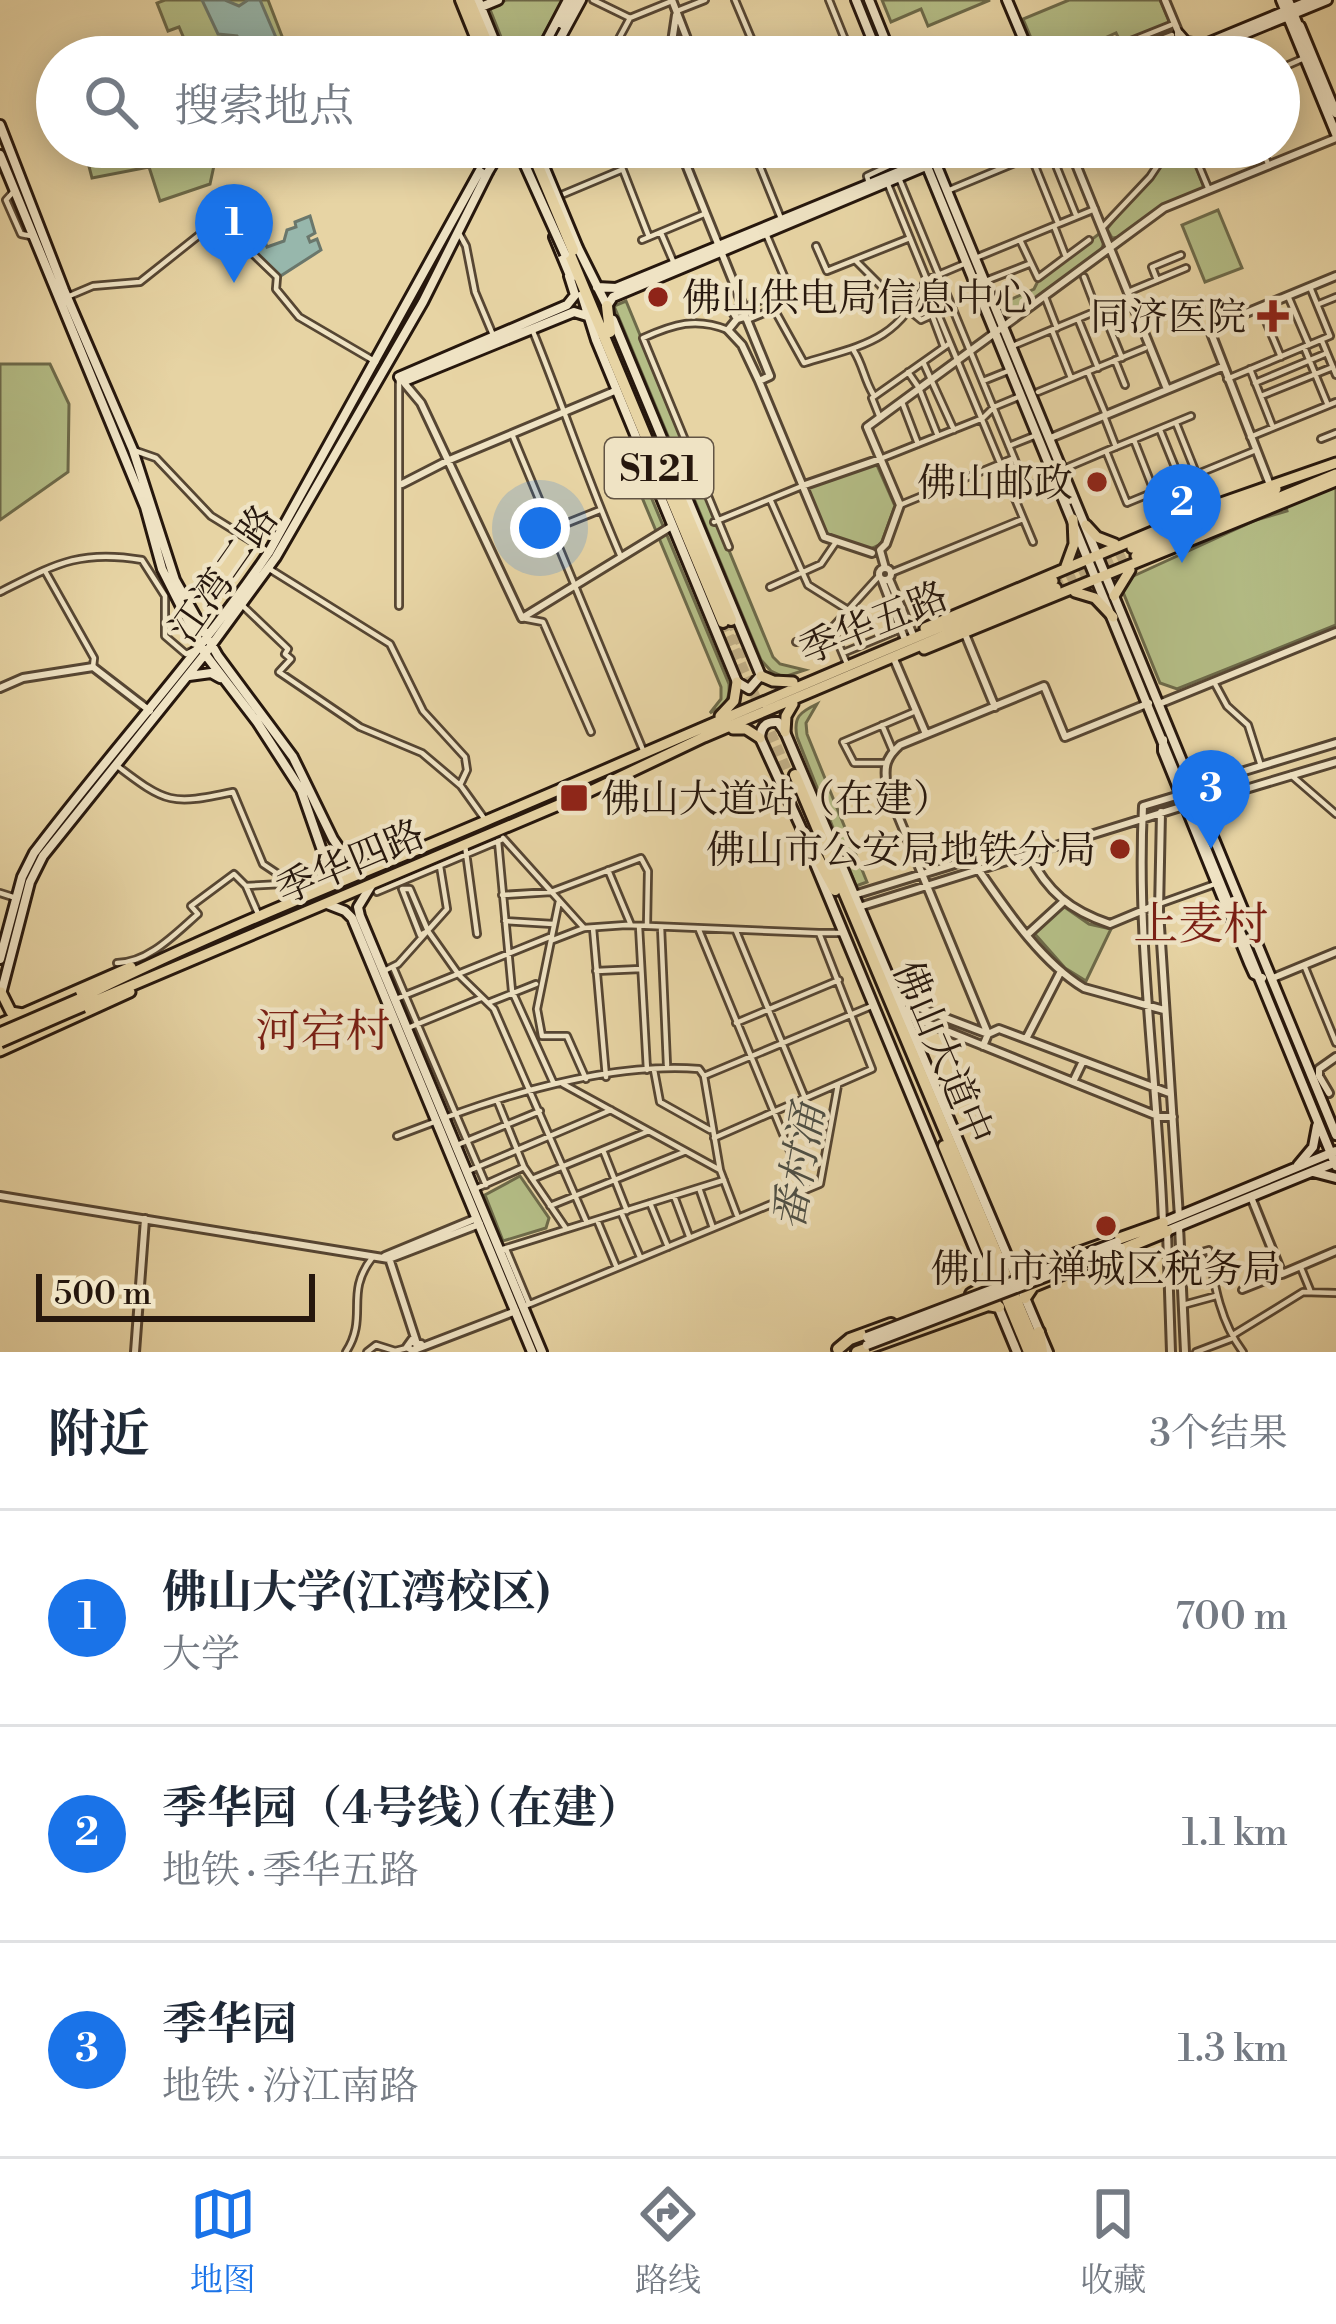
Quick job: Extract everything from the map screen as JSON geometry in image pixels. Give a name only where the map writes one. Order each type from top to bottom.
[{"type":"highway","points":[[470,2],[483,36]]},
{"type":"highway","name":"S121","points":[[533,168],[610,332],[680,521]]},
{"type":"highway","name":"S121","points":[[573,252],[680,521],[727,621]]},
{"type":"highway","points":[[580,291],[610,332]]},
{"type":"highway","points":[[680,521],[701,532]]},
{"type":"highway","points":[[680,521],[682,543]]},
{"type":"highway","name":"佛山大道中","points":[[792,776],[966,1201],[1039,1352]]},
{"type":"highway","points":[[808,840],[838,889]]},
{"type":"highway","points":[[830,842],[838,889]]},
{"type":"highway","name":"佛山大道中","points":[[838,889],[896,1004],[1039,1352]]},
{"type":"highway","points":[[968,1186],[985,1206]]},
{"type":"highway","points":[[966,1201],[969,1235]]},
{"type":"highway","points":[[1013,1271],[1029,1273],[1108,1240],[1172,1224]]},
{"type":"highway","points":[[1025,1298],[1033,1286],[1172,1224]]},
{"type":"highway","points":[[986,1276],[977,1292],[850,1339],[851,1348],[988,1306],[999,1307]]},
{"type":"highway","points":[[1039,1352],[1040,1332]]},
{"type":"main road","points":[[470,2],[498,0]]},
{"type":"main road","points":[[556,36],[562,20],[580,0]]},
{"type":"main road","points":[[559,36],[580,0]]},
{"type":"main road","points":[[865,0],[880,36]]},
{"type":"main road","points":[[1010,0],[1024,36]]},
{"type":"main road","points":[[1226,36],[1306,3],[1332,0]]},
{"type":"main road","points":[[1226,36],[1288,12]]},
{"type":"main road","points":[[1300,38],[1336,117]]},
{"type":"main road","points":[[1300,44],[1335,139]]},
{"type":"main road","points":[[1300,52],[1335,139]]},
{"type":"main road","points":[[0,125],[133,450],[165,554],[194,614],[293,757],[346,858],[360,865],[382,866]]},
{"type":"main road","points":[[0,155],[145,507],[162,569],[202,650],[301,790],[325,872],[298,900]]},
{"type":"main road","points":[[456,227],[483,168]]},
{"type":"main road","points":[[456,227],[493,168]]},
{"type":"main road","points":[[530,325],[575,295],[531,168]]},
{"type":"main road","points":[[537,168],[559,196],[580,291]]},
{"type":"main road","points":[[596,286],[616,291],[664,278],[780,217],[914,168]]},
{"type":"main road","points":[[616,291],[918,168]]},
{"type":"main road","points":[[932,168],[1098,553],[1098,580],[1190,796]]},
{"type":"main road","points":[[934,168],[947,191],[964,264],[1000,329],[1015,344],[1079,507]]},
{"type":"main road","points":[[485,170],[381,365],[399,377],[407,380],[530,325],[574,312],[596,312],[619,283],[673,261],[767,236],[883,189],[878,181]]},
{"type":"main road","points":[[718,249],[816,203]]},
{"type":"main road","points":[[950,210],[988,280],[1008,371],[1055,476]]},
{"type":"main road","points":[[573,252],[596,286],[596,312],[617,391],[680,521]]},
{"type":"main road","points":[[976,258],[1055,476],[1073,520],[1098,553],[1098,580],[1114,596],[1225,879],[1252,962],[1269,978],[1317,1068],[1336,1124]]},
{"type":"main road","points":[[569,276],[580,291]]},
{"type":"main road","points":[[596,312],[701,532],[761,675],[773,682],[805,682]]},
{"type":"main road","name":"江湾二路","points":[[210,640],[269,552],[381,365]]},
{"type":"main road","name":"江湾二路","points":[[1,994],[16,898],[34,853],[242,605],[268,568],[381,365]]},
{"type":"main road","points":[[1058,577],[1120,544],[1336,464]]},
{"type":"main road","points":[[879,663],[1098,580],[1336,464]]},
{"type":"main road","points":[[1120,544],[1118,561],[1134,559],[1336,478]]},
{"type":"main road","points":[[1058,577],[1073,550],[1073,520]]},
{"type":"main road","points":[[1086,525],[1103,541],[1120,544]]},
{"type":"main road","points":[[682,543],[737,682],[734,701],[719,725],[741,728],[760,738],[808,840],[1017,1352]]},
{"type":"main road","points":[[1114,596],[1134,559]]},
{"type":"main road","points":[[1058,577],[1073,574],[1076,584],[1070,592]]},
{"type":"main road","name":"季华五路","points":[[719,725],[845,658],[1058,577]]},
{"type":"main road","name":"季华五路","points":[[719,725],[879,663],[1058,577]]},
{"type":"main road","points":[[1070,592],[1089,595],[1113,617]]},
{"type":"main road","points":[[194,614],[210,621],[226,614]]},
{"type":"main road","name":"江湾二路","points":[[0,959],[43,856],[187,676],[202,650]]},
{"type":"main road","points":[[187,676],[211,673],[222,678]]},
{"type":"main road","points":[[737,682],[749,689],[761,675]]},
{"type":"main road","points":[[785,732],[789,708],[801,697]]},
{"type":"main road","points":[[760,738],[769,722],[778,722],[785,732]]},
{"type":"main road","name":"季华四路","points":[[5,1042],[159,958],[644,752],[719,725]]},
{"type":"main road","name":"季华四路","points":[[81,1002],[166,972],[326,904],[399,882],[499,837],[719,725]]},
{"type":"main road","name":"佛山大道中","points":[[785,732],[896,1004],[1040,1332]]},
{"type":"main road","points":[[322,849],[328,858],[337,859],[334,840]]},
{"type":"main road","points":[[1225,879],[1251,925],[1335,1159]]},
{"type":"main road","points":[[358,907],[374,888]]},
{"type":"main road","points":[[532,1352],[523,1307],[478,1221],[445,1118],[413,1026],[396,999],[389,969],[355,902],[350,904],[352,918],[445,1118],[462,1143],[475,1189],[542,1352]]},
{"type":"main road","points":[[326,904],[352,918]]},
{"type":"main road","points":[[5,1042],[18,1017],[159,958]]},
{"type":"main road","points":[[5,1042],[122,996],[166,972]]},
{"type":"main road","points":[[1269,978],[1326,1093],[1313,1147],[1295,1168]]},
{"type":"main road","points":[[1,994],[18,1017]]},
{"type":"main road","points":[[5,1042],[18,1017]]},
{"type":"main road","points":[[1322,1117],[1336,1124]]},
{"type":"main road","points":[[1322,1117],[1336,1135]]},
{"type":"main road","points":[[1172,1224],[1295,1168],[1335,1159]]},
{"type":"main road","points":[[851,1348],[1251,1197],[1335,1159]]},
{"type":"main road","points":[[1312,1172],[1336,1178]]},
{"type":"street","points":[[580,0],[630,18]]},
{"type":"street","points":[[620,36],[630,18],[672,0],[678,29],[674,36]]},
{"type":"street","points":[[676,12],[705,0]]},
{"type":"street","points":[[735,0],[750,36]]},
{"type":"street","points":[[829,0],[844,36]]},
{"type":"street","points":[[1166,0],[1173,35]]},
{"type":"street","points":[[1144,36],[1167,26],[1173,35]]},
{"type":"street","points":[[678,29],[684,36]]},
{"type":"street","points":[[1300,153],[1335,139]]},
{"type":"street","points":[[688,168],[770,376],[759,381]]},
{"type":"street","points":[[760,168],[780,217]]},
{"type":"street","points":[[885,168],[867,176],[878,181],[910,238],[947,345],[959,359],[1033,542]]},
{"type":"street","points":[[947,191],[1002,168]]},
{"type":"street","points":[[1035,168],[1066,257]]},
{"type":"street","points":[[1059,168],[1077,217]]},
{"type":"street","points":[[1078,168],[1167,389]]},
{"type":"street","points":[[1102,228],[1156,168]]},
{"type":"street","points":[[1200,168],[1209,190]]},
{"type":"street","points":[[876,552],[886,544],[900,505],[867,427],[1164,208],[1264,168]]},
{"type":"street","points":[[559,196],[623,170],[646,238],[706,213]]},
{"type":"street","points":[[899,178],[1026,488],[1055,476]]},
{"type":"street","points":[[976,258],[1095,209]]},
{"type":"street","points":[[67,297],[93,286],[140,282],[218,220],[277,277],[276,289],[299,317],[381,365]]},
{"type":"street","points":[[456,227],[495,339]]},
{"type":"street","points":[[661,232],[673,261]]},
{"type":"street","points":[[728,331],[742,314],[789,288],[767,236]]},
{"type":"street","points":[[816,246],[827,271],[910,238]]},
{"type":"street","points":[[1020,240],[1038,278],[1089,240]]},
{"type":"street","points":[[1157,280],[1152,267],[1181,255]]},
{"type":"street","points":[[855,260],[921,320],[935,314]]},
{"type":"street","points":[[988,280],[1029,263]]},
{"type":"street","points":[[742,314],[774,309],[804,363],[854,351],[885,335],[911,310],[926,281],[964,264]]},
{"type":"street","points":[[1015,344],[1186,268]]},
{"type":"street","points":[[1270,485],[1211,339],[1212,330],[1336,276]]},
{"type":"street","points":[[1084,277],[1119,359],[1125,385]]},
{"type":"street","points":[[1227,379],[1333,335],[1310,287]]},
{"type":"street","points":[[1250,437],[1332,403],[1288,296]]},
{"type":"street","points":[[1045,297],[1071,379]]},
{"type":"street","points":[[1318,305],[1336,297]]},
{"type":"street","points":[[1260,307],[1280,357]]},
{"type":"street","points":[[1078,319],[1098,368]]},
{"type":"street","points":[[729,547],[643,338],[690,321],[706,321],[728,331],[742,346],[824,537],[876,552]]},
{"type":"street","points":[[530,325],[621,557]]},
{"type":"street","points":[[1261,396],[1335,370],[1322,340]]},
{"type":"street","points":[[873,397],[947,345]]},
{"type":"street","points":[[1038,392],[1145,348]]},
{"type":"street","points":[[854,351],[880,418]]},
{"type":"street","points":[[1256,383],[1327,353]]},
{"type":"street","points":[[923,362],[954,430]]},
{"type":"street","points":[[1054,437],[1222,367]]},
{"type":"street","points":[[1250,369],[1274,428]]},
{"type":"street","points":[[983,381],[1008,371]]},
{"type":"street","points":[[1088,371],[1117,447]]},
{"type":"street","points":[[908,372],[920,388],[938,436]]},
{"type":"street","points":[[399,377],[421,403],[522,618]]},
{"type":"street","points":[[399,377],[399,606]]},
{"type":"street","points":[[402,484],[447,460],[617,391]]},
{"type":"street","points":[[716,521],[954,430],[1018,397]]},
{"type":"street","points":[[902,402],[918,444]]},
{"type":"street","points":[[1066,468],[1191,416]]},
{"type":"street","points":[[1176,423],[1197,475]]},
{"type":"street","points":[[1159,430],[1194,514]]},
{"type":"street","points":[[1321,440],[1336,433]]},
{"type":"street","points":[[512,434],[644,752]]},
{"type":"street","points":[[1010,446],[1034,436]]},
{"type":"street","points":[[1134,440],[1154,492]]},
{"type":"street","points":[[133,450],[156,458],[211,516],[269,552]]},
{"type":"street","points":[[1106,451],[1127,503],[1256,450]]},
{"type":"street","points":[[900,505],[1014,458]]},
{"type":"street","points":[[770,499],[808,585],[848,610]]},
{"type":"street","points":[[553,529],[600,510]]},
{"type":"street","points":[[796,642],[832,628],[884,575],[1024,519]]},
{"type":"street","points":[[522,618],[680,521]]},
{"type":"street","points":[[770,587],[821,564],[836,542]]},
{"type":"street","points":[[876,552],[907,632]]},
{"type":"street","points":[[0,592],[63,560],[122,556],[142,560],[165,596],[165,636],[186,655],[202,650]]},
{"type":"street","points":[[268,568],[390,644],[423,711],[465,757],[467,770],[460,784]]},
{"type":"street","points":[[44,570],[94,658],[93,667]]},
{"type":"street","points":[[242,605],[288,649],[285,654],[291,659],[279,672],[360,727],[422,752],[460,784],[486,821]]},
{"type":"street","points":[[522,618],[543,622],[591,731]]},
{"type":"street","points":[[832,628],[845,658]]},
{"type":"street","points":[[983,1046],[988,1034],[887,789],[886,764],[893,751],[1044,686],[1065,737],[1336,632]]},
{"type":"street","points":[[965,634],[995,706]]},
{"type":"street","points":[[893,659],[926,734]]},
{"type":"street","points":[[0,688],[22,678],[93,667],[150,711]]},
{"type":"street","points":[[1214,682],[1227,706],[1248,725],[1261,766]]},
{"type":"street","points":[[886,764],[854,763],[843,742],[916,711]]},
{"type":"street","points":[[882,725],[893,751]]},
{"type":"street","points":[[859,907],[1161,812],[1261,766],[1334,747]]},
{"type":"street","points":[[1185,1352],[1180,1258],[1172,1224],[1148,1008],[1142,914],[1143,806],[1336,762]]},
{"type":"street","points":[[116,765],[153,793],[181,803],[233,792],[263,864],[281,876],[298,900]]},
{"type":"street","points":[[1291,775],[1336,814]]},
{"type":"street","points":[[1161,812],[1159,904],[1173,1117],[1171,1352]]},
{"type":"street","points":[[499,837],[584,928]]},
{"type":"street","points":[[499,837],[513,993],[559,1084],[720,1170]]},
{"type":"street","points":[[399,882],[467,849],[477,934]]},
{"type":"street","points":[[1028,854],[1043,883],[1063,902],[1110,924],[1225,879]]},
{"type":"street","points":[[502,895],[551,892],[641,857],[648,871],[639,926],[651,1070],[660,1102],[713,1135]]},
{"type":"street","points":[[854,895],[971,859],[1028,934],[1084,988],[1165,1010]]},
{"type":"street","points":[[440,866],[447,909],[389,969],[413,1026],[482,998]]},
{"type":"street","points":[[608,870],[639,926]]},
{"type":"street","points":[[117,963],[140,959],[183,927],[198,914],[191,906],[234,874],[246,886],[259,916]]},
{"type":"street","points":[[399,882],[410,889],[428,932],[459,975],[488,1004],[531,1089],[587,1223]]},
{"type":"street","points":[[246,886],[284,883]]},
{"type":"street","points":[[0,893],[16,898]]},
{"type":"street","points":[[538,1037],[538,1009],[559,901]]},
{"type":"street","points":[[1028,934],[1063,902]]},
{"type":"street","points":[[505,921],[556,925]]},
{"type":"street","points":[[183,927],[196,942]]},
{"type":"street","points":[[661,927],[668,1068]]},
{"type":"street","points":[[396,999],[584,928],[843,933]]},
{"type":"street","points":[[593,928],[606,1077]]},
{"type":"street","points":[[699,930],[806,1190]]},
{"type":"street","points":[[736,931],[806,1100]]},
{"type":"street","points":[[713,1135],[774,1114],[872,1070],[819,933]]},
{"type":"street","points":[[1269,978],[1336,952]]},
{"type":"street","points":[[1304,965],[1336,1043]]},
{"type":"street","points":[[596,971],[641,969]]},
{"type":"street","points":[[1026,1039],[1061,970]]},
{"type":"street","points":[[736,1023],[839,980]]},
{"type":"street","points":[[488,1004],[536,985]]},
{"type":"street","points":[[896,1004],[988,1034],[999,1029],[1169,1093]]},
{"type":"street","points":[[896,1004],[983,1046],[1160,1117],[1173,1117]]},
{"type":"street","points":[[704,1076],[874,1005]]},
{"type":"street","points":[[538,1037],[567,1036],[586,1080]]},
{"type":"street","points":[[1317,1068],[1336,1058]]},
{"type":"street","points":[[1073,1082],[1083,1060]]},
{"type":"street","points":[[397,1136],[531,1089],[651,1070],[699,1069],[720,1170],[738,1218]]},
{"type":"street","points":[[367,1352],[376,1345],[395,1351],[413,1348],[820,1184],[838,1085]]},
{"type":"street","points":[[497,1100],[524,1167],[566,1230]]},
{"type":"street","points":[[486,1184],[473,1169],[611,1110]]},
{"type":"street","points":[[462,1143],[540,1111]]},
{"type":"street","points":[[532,1179],[649,1131]]},
{"type":"street","points":[[603,1150],[640,1258]]},
{"type":"street","points":[[550,1206],[686,1151]]},
{"type":"street","points":[[475,1189],[524,1167]]},
{"type":"street","points":[[503,1250],[724,1180]]},
{"type":"street","points":[[698,1188],[713,1228]]},
{"type":"street","points":[[0,1196],[383,1257]]},
{"type":"street","points":[[674,1196],[689,1238]]},
{"type":"street","points":[[1251,1197],[1282,1274]]},
{"type":"street","points":[[650,1203],[668,1247]]},
{"type":"street","points":[[135,1352],[146,1219]]},
{"type":"street","points":[[596,1220],[617,1268]]},
{"type":"street","points":[[346,1352],[358,1333],[357,1278],[383,1257],[478,1221]]},
{"type":"street","points":[[1180,1258],[1208,1250],[1216,1296],[1243,1352]]},
{"type":"street","points":[[1243,1290],[1336,1251]]},
{"type":"street","points":[[383,1257],[413,1323],[413,1348]]},
{"type":"street","points":[[1300,1266],[1310,1290]]},
{"type":"street","points":[[1196,1352],[1233,1336],[1310,1290],[1336,1294]]},
{"type":"street","points":[[1183,1305],[1216,1296]]},
{"type":"green space","points":[[268,0],[282,36],[183,36],[179,27],[168,31],[157,3]]},
{"type":"green space","points":[[506,0],[563,0],[543,36],[501,36],[489,7]]},
{"type":"green space","points":[[882,0],[990,0],[928,26],[921,9],[891,22]]},
{"type":"green space","points":[[1069,0],[1160,0],[1170,23],[1138,36],[1030,36],[1023,19]]},
{"type":"green space","points":[[89,168],[144,168],[92,178]]},
{"type":"green space","points":[[149,168],[213,168],[210,184],[160,201]]},
{"type":"green space","points":[[1155,168],[1197,168],[1204,188],[1162,205],[1122,237],[1112,238],[1107,229]]},
{"type":"green space","points":[[1218,210],[1242,268],[1205,282],[1182,225]]},
{"type":"green space","points":[[1100,233],[1101,251],[1012,317],[1007,315],[1003,303],[1034,289]]},
{"type":"green space","points":[[626,301],[773,657],[780,664],[805,670],[784,677],[761,660],[614,306]]},
{"type":"green space","points":[[0,364],[50,364],[69,404],[68,472],[0,520]]},
{"type":"green space","points":[[634,456],[729,684],[726,702],[710,713],[721,699],[721,687],[626,459]]},
{"type":"green space","points":[[876,463],[895,506],[881,544],[868,550],[826,533],[807,488]]},
{"type":"green space","points":[[1336,486],[1336,625],[1177,689],[1160,683],[1123,592],[1127,579]]},
{"type":"green space","points":[[817,704],[806,723],[807,734],[867,882],[856,886],[797,737],[799,716]]},
{"type":"green space","points":[[1063,906],[1089,924],[1111,929],[1086,981],[1065,968],[1034,933]]},
{"type":"green space","points":[[520,1176],[549,1218],[546,1228],[503,1241],[485,1195]]},
{"type":"water","points":[[202,0],[225,0],[239,6],[260,0],[275,36],[237,36],[218,34]]},
{"type":"water","points":[[310,216],[315,233],[308,237],[310,242],[317,239],[321,250],[279,277],[250,248],[263,236],[267,247],[284,241],[295,222]]},
{"type":"tunnel","points":[[1053,581],[1132,548]]},
{"type":"tunnel","points":[[1056,588],[1136,556]]},
{"type":"tunnel","points":[[731,620],[748,661]]},
{"type":"tunnel","points":[[723,622],[790,777]]},
{"type":"place","name":"佛山大学(江湾校区)","points":[[234,283]]},
{"type":"place","name":"佛山供电局信息中心","points":[[658,297]]},
{"type":"place","name":"同济医院","points":[[1273,316]]},
{"type":"place","name":"佛山邮政","points":[[1097,482]]},
{"type":"place","name":"季华园（4号线）（在建）","points":[[1182,563]]},
{"type":"place","name":"佛山大道站（在建）","points":[[574,798]]},
{"type":"place","name":"佛山市公安局地铁分局","points":[[1120,849]]},
{"type":"place","name":"季华园","points":[[1211,849]]},
{"type":"place","name":"佛山市禅城区税务局","points":[[1106,1226]]},
{"type":"district","name":"上麦村","points":[[1201,923]]},
{"type":"district","name":"河宕村","points":[[323,1030]]},
{"type":"water label","name":"番村涌","points":[[798,1167]]}]
